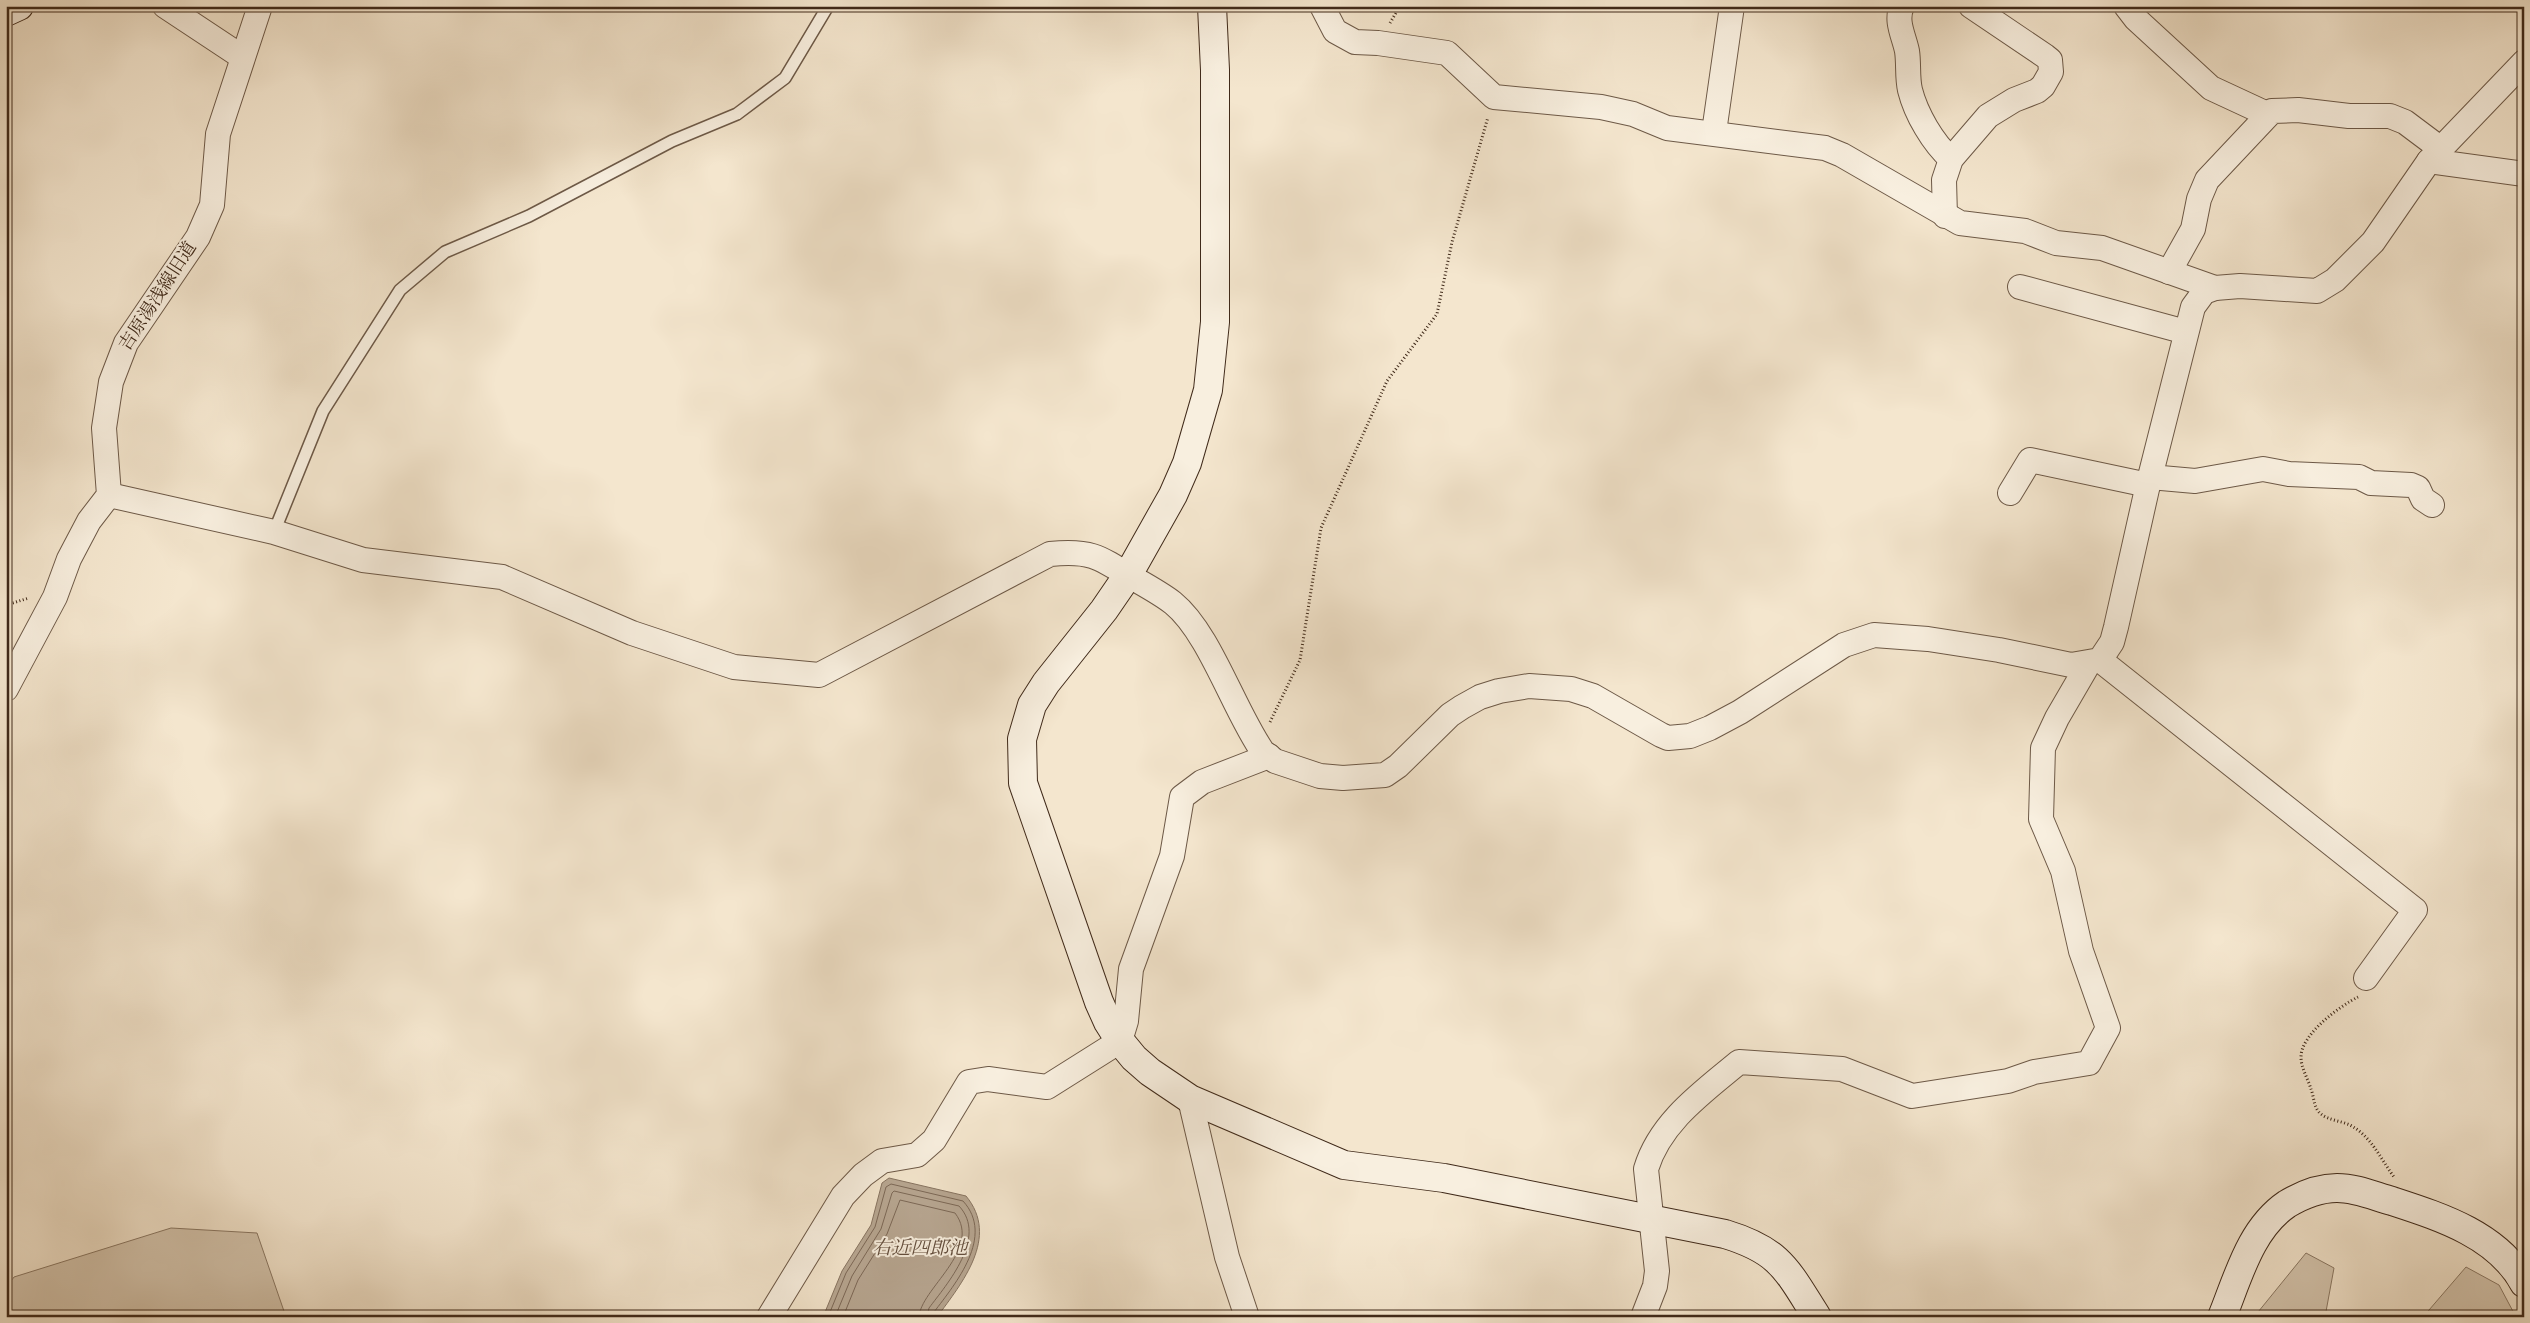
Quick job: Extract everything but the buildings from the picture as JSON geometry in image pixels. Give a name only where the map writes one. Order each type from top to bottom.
[{"type":"street","points":[[6,12],[19,6]]},
{"type":"street","points":[[165,6],[242,57]]},
{"type":"street","name":"吉原湯浅線旧道","points":[[109,495],[104,428],[111,382],[126,343],[198,237],[212,205],[218,134],[260,6]]},
{"type":"street","points":[[1212,6],[1215,70],[1216,279],[1213,359],[1208,390],[1187,463],[1173,496],[1128,575],[1104,610],[1061,662],[1032,705],[1022,739],[1023,783],[1098,1002],[1120,1041],[1150,1072],[1190,1099],[1344,1165],[1444,1178],[1653,1218],[1752,1242],[1779,1260],[1817,1317]]},
{"type":"street","points":[[1322,6],[1335,32],[1355,42],[1378,43],[1447,53],[1494,97],[1601,107],[1633,114],[1667,128],[1714,132],[1825,148],[1848,158],[1960,223],[2025,231],[2056,243],[2102,248],[2215,288]]},
{"type":"street","points":[[1714,132],[1732,6]]},
{"type":"street","points":[[1902,6],[1899,19],[1907,50],[1909,89],[1916,107],[1942,151],[1951,159]]},
{"type":"street","points":[[1945,216],[1944,180],[1951,159],[1988,116],[2014,100],[2037,91],[2043,86],[2051,72],[2050,60],[1971,6]]},
{"type":"street","points":[[2126,6],[2136,19],[2211,88],[2267,114]]},
{"type":"street","points":[[1643,1317],[1655,1286],[1657,1271],[1653,1218],[1646,1169],[1651,1154],[1667,1128],[1689,1104],[1739,1062],[1842,1069],[1912,1096],[2008,1081],[2034,1072],[2089,1063],[2108,1028],[2081,951],[2063,871],[2041,819],[2044,748],[2057,718],[2095,661],[2112,642],[2186,332],[2198,298],[2204,292],[2215,288],[2240,286],[2317,291],[2335,280],[2373,242],[2435,155],[2524,62]]},
{"type":"street","points":[[2169,272],[2193,229],[2200,199],[2207,180],[2267,114],[2278,109],[2349,116],[2390,116],[2406,122],[2435,155],[2524,174]]},
{"type":"street","points":[[2020,287],[2186,332]]},
{"type":"street","points":[[2010,493],[2030,460],[2149,481],[2195,481],[2263,469],[2289,474],[2359,477],[2371,483],[2411,485],[2418,488],[2423,499],[2432,505]]},
{"type":"street","points":[[6,689],[55,598],[73,551],[89,521],[109,495],[193,512],[274,532],[363,560],[502,577],[632,633],[734,667],[819,675],[1050,554],[1079,551],[1090,554],[1128,575],[1174,604],[1189,620],[1264,751],[1275,761],[1320,776],[1343,778],[1384,775],[1398,766],[1450,715],[1480,697],[1499,691],[1529,686],[1570,689],[1593,696],[1661,735],[1680,738],[1710,728],[1740,712],[1823,656],[1844,645],[1874,636],[1928,639],[1999,650],[2071,665],[2095,661],[2415,910],[2366,978]]},
{"type":"street","points":[[769,1317],[843,1196],[863,1175],[882,1162],[917,1155],[934,1140],[969,1082],[988,1079],[1047,1087],[1120,1041],[1126,1021],[1131,969],[1172,856],[1182,797],[1202,782],[1264,751]]},
{"type":"street","points":[[1190,1099],[1227,1257],[1247,1317]]},
{"type":"street","points":[[2222,1317],[2260,1230],[2272,1216],[2301,1196],[2319,1190],[2337,1188],[2358,1190],[2436,1216],[2459,1227],[2497,1250],[2520,1275],[2524,1284]]},
{"type":"lane","points":[[274,532],[323,412],[400,290],[445,252],[529,216],[672,141],[737,114],[786,78],[828,6]]},
{"type":"path","points":[[1264,751],[1300,660],[1321,528],[1387,381],[1438,314],[1452,242],[1494,97]]},
{"type":"path","points":[[2366,978],[2363,994],[2339,1008],[2312,1035],[2301,1055],[2302,1064],[2314,1102],[2321,1114],[2358,1130],[2377,1150],[2397,1181]]},
{"type":"shaded area","points":[[171,1228],[257,1233],[286,1317],[6,1317],[6,1288],[14,1277]]},
{"type":"shaded area","points":[[2306,1253],[2334,1268],[2325,1317],[2254,1317]]},
{"type":"shaded area","points":[[2466,1267],[2499,1285],[2516,1317],[2423,1317]]},
{"type":"water","name":"右近四郎池","points":[[889,1178],[966,1196],[976,1212],[979,1227],[974,1259],[957,1290],[937,1317],[823,1317],[842,1271],[871,1225],[882,1183]]}]
